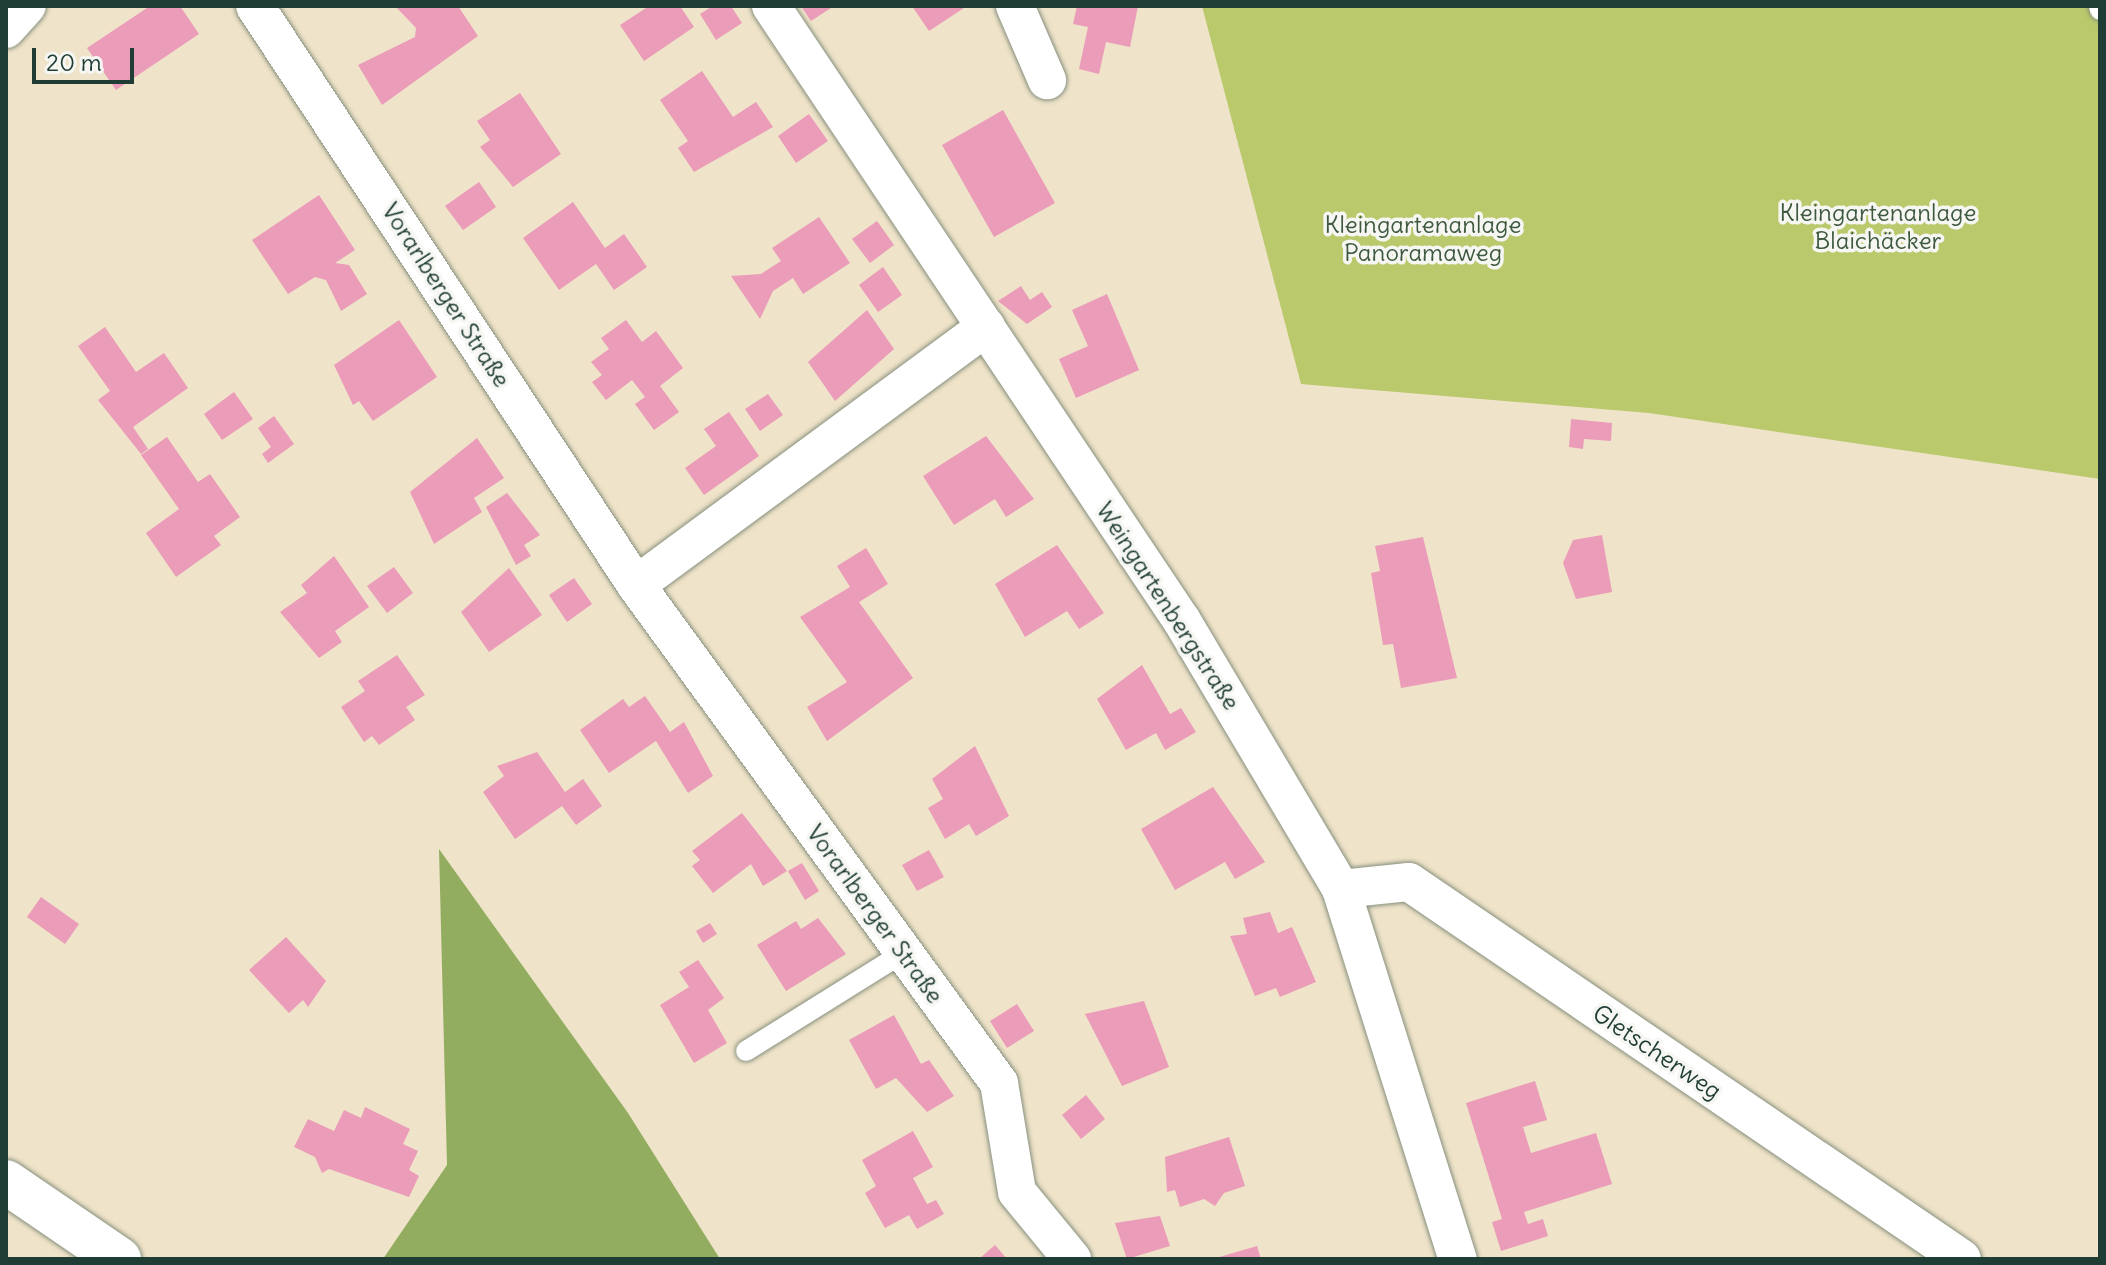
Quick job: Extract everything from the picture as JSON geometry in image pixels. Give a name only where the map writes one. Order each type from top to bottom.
[{"type":"main road","points":[[6,1182],[119,1259]]},
{"type":"street","points":[[6,29],[27,6]]},
{"type":"street","name":"Vorarlberger Straße","points":[[255,6],[636,585],[999,1083],[1017,1192],[1072,1259]]},
{"type":"street","name":"Weingartenbergstraße","points":[[771,6],[1182,621],[1341,889],[1458,1259]]},
{"type":"street","points":[[1015,6],[1047,80]]},
{"type":"street","points":[[636,585],[986,327]]},
{"type":"street","name":"Gletscherweg","points":[[1341,889],[1409,882],[1962,1259]]},
{"type":"lane","points":[[746,1051],[903,953]]},
{"type":"green space","name":"Kleingartenanlage Blaichäcker","points":[[1202,6],[2100,6],[2100,479],[1649,413],[1301,384]]},
{"type":"green space","points":[[439,849],[628,1113],[720,1259],[383,1259],[447,1165]]},
{"type":"building","points":[[150,6],[180,6],[199,34],[116,90],[87,48]]},
{"type":"building","points":[[395,6],[458,6],[478,36],[382,105],[358,65],[415,37],[416,28]]},
{"type":"building","points":[[649,6],[680,6],[694,27],[644,61],[620,25]]},
{"type":"building","points":[[713,6],[731,6],[742,23],[716,40],[700,14]]},
{"type":"building","points":[[801,6],[834,6],[811,21]]},
{"type":"building","points":[[912,6],[967,6],[929,31]]},
{"type":"building","points":[[1077,6],[1138,6],[1130,47],[1106,42],[1099,74],[1079,69],[1088,27],[1073,24]]},
{"type":"building","points":[[702,71],[733,117],[756,102],[773,127],[694,172],[678,148],[688,141],[660,100]]},
{"type":"building","points":[[520,93],[561,154],[513,187],[480,147],[490,140],[477,121]]},
{"type":"building","points":[[1003,110],[1055,203],[994,237],[942,145]]},
{"type":"building","points":[[809,114],[828,141],[796,163],[778,136]]},
{"type":"building","points":[[479,182],[496,207],[463,230],[445,206]]},
{"type":"building","points":[[319,195],[355,250],[335,263],[349,265],[367,294],[341,311],[326,280],[315,277],[288,294],[252,240]]},
{"type":"building","points":[[573,202],[605,248],[624,234],[647,267],[614,290],[596,264],[559,290],[523,238]]},
{"type":"building","points":[[819,217],[850,263],[803,294],[793,278],[773,291],[760,319],[731,276],[761,274],[781,261],[772,248]]},
{"type":"building","points":[[877,221],[894,245],[870,263],[852,239]]},
{"type":"building","points":[[883,267],[902,295],[878,312],[859,285]]},
{"type":"building","points":[[1021,286],[1030,300],[1042,292],[1052,307],[1027,324],[998,301]]},
{"type":"building","points":[[1107,294],[1139,370],[1076,398],[1059,359],[1088,346],[1072,310]]},
{"type":"building","points":[[867,310],[894,349],[835,401],[808,362]]},
{"type":"building","points":[[399,320],[437,377],[373,421],[359,401],[353,405],[334,365]]},
{"type":"building","points":[[626,320],[642,342],[656,331],[683,368],[660,386],[679,412],[654,430],[635,404],[645,397],[632,380],[606,400],[592,382],[602,375],[591,362],[609,349],[601,338]]},
{"type":"building","points":[[105,327],[136,372],[164,353],[188,388],[133,427],[148,449],[141,454],[98,400],[110,391],[78,346]]},
{"type":"building","points":[[234,392],[253,419],[222,440],[204,414]]},
{"type":"building","points":[[768,394],[783,415],[760,431],[745,409]]},
{"type":"building","points":[[729,412],[759,456],[704,495],[685,468],[716,446],[704,429]]},
{"type":"building","points":[[274,416],[294,444],[268,463],[262,454],[271,447],[258,428]]},
{"type":"building","points":[[1571,419],[1612,423],[1611,441],[1584,439],[1583,449],[1569,447]]},
{"type":"building","points":[[986,436],[1034,499],[1006,517],[995,499],[954,525],[923,476]]},
{"type":"building","points":[[167,437],[198,482],[210,474],[240,517],[214,536],[221,545],[176,577],[146,533],[179,509],[141,455]]},
{"type":"building","points":[[477,438],[504,478],[474,498],[482,512],[434,544],[410,492]]},
{"type":"building","points":[[507,493],[540,535],[524,545],[531,556],[516,565],[486,507]]},
{"type":"building","points":[[1602,535],[1612,592],[1576,599],[1563,563],[1573,540]]},
{"type":"building","points":[[1423,537],[1457,678],[1401,688],[1393,644],[1383,645],[1371,573],[1380,571],[1375,546]]},
{"type":"building","points":[[1057,545],[1104,613],[1079,629],[1067,611],[1025,637],[995,584]]},
{"type":"building","points":[[866,548],[888,584],[859,602],[913,678],[827,741],[807,707],[847,682],[800,617],[850,587],[837,566]]},
{"type":"building","points":[[334,556],[369,607],[335,631],[342,642],[319,658],[280,612],[307,593],[301,585]]},
{"type":"building","points":[[394,567],[413,593],[387,613],[367,586]]},
{"type":"building","points":[[509,568],[542,615],[489,652],[461,612]]},
{"type":"building","points":[[574,578],[592,604],[567,622],[549,595]]},
{"type":"building","points":[[397,655],[425,695],[406,707],[415,720],[379,745],[372,736],[364,742],[341,707],[365,691],[358,681]]},
{"type":"building","points":[[1142,665],[1170,714],[1181,708],[1196,732],[1165,750],[1156,733],[1126,750],[1097,699]]},
{"type":"building","points":[[645,696],[670,732],[684,722],[713,776],[688,793],[656,741],[609,773],[580,730],[623,699],[629,707]]},
{"type":"building","points":[[975,746],[1009,816],[976,836],[969,824],[945,839],[928,808],[943,799],[932,779]]},
{"type":"building","points":[[537,752],[565,792],[583,779],[602,806],[576,825],[562,806],[515,839],[483,792],[504,776],[497,766]]},
{"type":"building","points":[[1213,787],[1265,862],[1235,879],[1225,862],[1175,890],[1141,829]]},
{"type":"building","points":[[742,813],[787,871],[763,886],[751,864],[713,893],[692,866],[700,860],[692,851]]},
{"type":"building","points":[[929,850],[944,877],[917,891],[902,865]]},
{"type":"building","points":[[802,863],[819,891],[805,900],[788,871]]},
{"type":"building","points":[[41,897],[79,924],[65,944],[27,917]]},
{"type":"building","points":[[1270,912],[1278,933],[1292,927],[1316,982],[1280,997],[1276,988],[1255,996],[1230,936],[1247,934],[1243,918]]},
{"type":"building","points":[[818,918],[846,954],[786,991],[757,945],[796,921],[801,929]]},
{"type":"building","points":[[710,923],[717,934],[703,943],[696,931]]},
{"type":"building","points":[[286,937],[326,981],[308,1007],[303,1000],[289,1013],[249,970]]},
{"type":"building","points":[[698,960],[724,998],[708,1010],[727,1043],[694,1063],[660,1005],[689,987],[679,972]]},
{"type":"building","points":[[1144,1001],[1169,1067],[1122,1086],[1085,1014]]},
{"type":"building","points":[[1017,1004],[1034,1031],[1007,1048],[990,1021]]},
{"type":"building","points":[[894,1015],[921,1064],[929,1060],[954,1096],[927,1112],[896,1078],[876,1089],[849,1040]]},
{"type":"building","points":[[1535,1081],[1547,1120],[1523,1127],[1531,1153],[1596,1133],[1612,1184],[1524,1212],[1528,1224],[1543,1219],[1548,1236],[1501,1251],[1492,1222],[1502,1219],[1466,1103]]},
{"type":"building","points":[[1086,1095],[1105,1119],[1081,1139],[1062,1115]]},
{"type":"building","points":[[365,1107],[410,1129],[403,1144],[418,1151],[409,1170],[419,1176],[409,1197],[329,1169],[322,1173],[315,1157],[294,1147],[308,1119],[334,1131],[344,1110],[361,1118]]},
{"type":"building","points":[[913,1131],[933,1167],[913,1178],[927,1204],[936,1200],[944,1214],[917,1229],[909,1215],[885,1228],[865,1193],[876,1186],[862,1160]]},
{"type":"building","points":[[1229,1137],[1245,1186],[1224,1193],[1215,1206],[1204,1199],[1180,1207],[1175,1190],[1167,1192],[1165,1157]]},
{"type":"building","points":[[1160,1216],[1170,1246],[1127,1259],[1115,1223]]},
{"type":"building","points":[[995,1245],[1007,1259],[979,1259]]},
{"type":"building","points":[[1257,1246],[1261,1259],[1216,1259],[1216,1258]]},
{"type":"park label","name":"Kleingartenanlage Panoramaweg","points":[[1423,239]]}]
